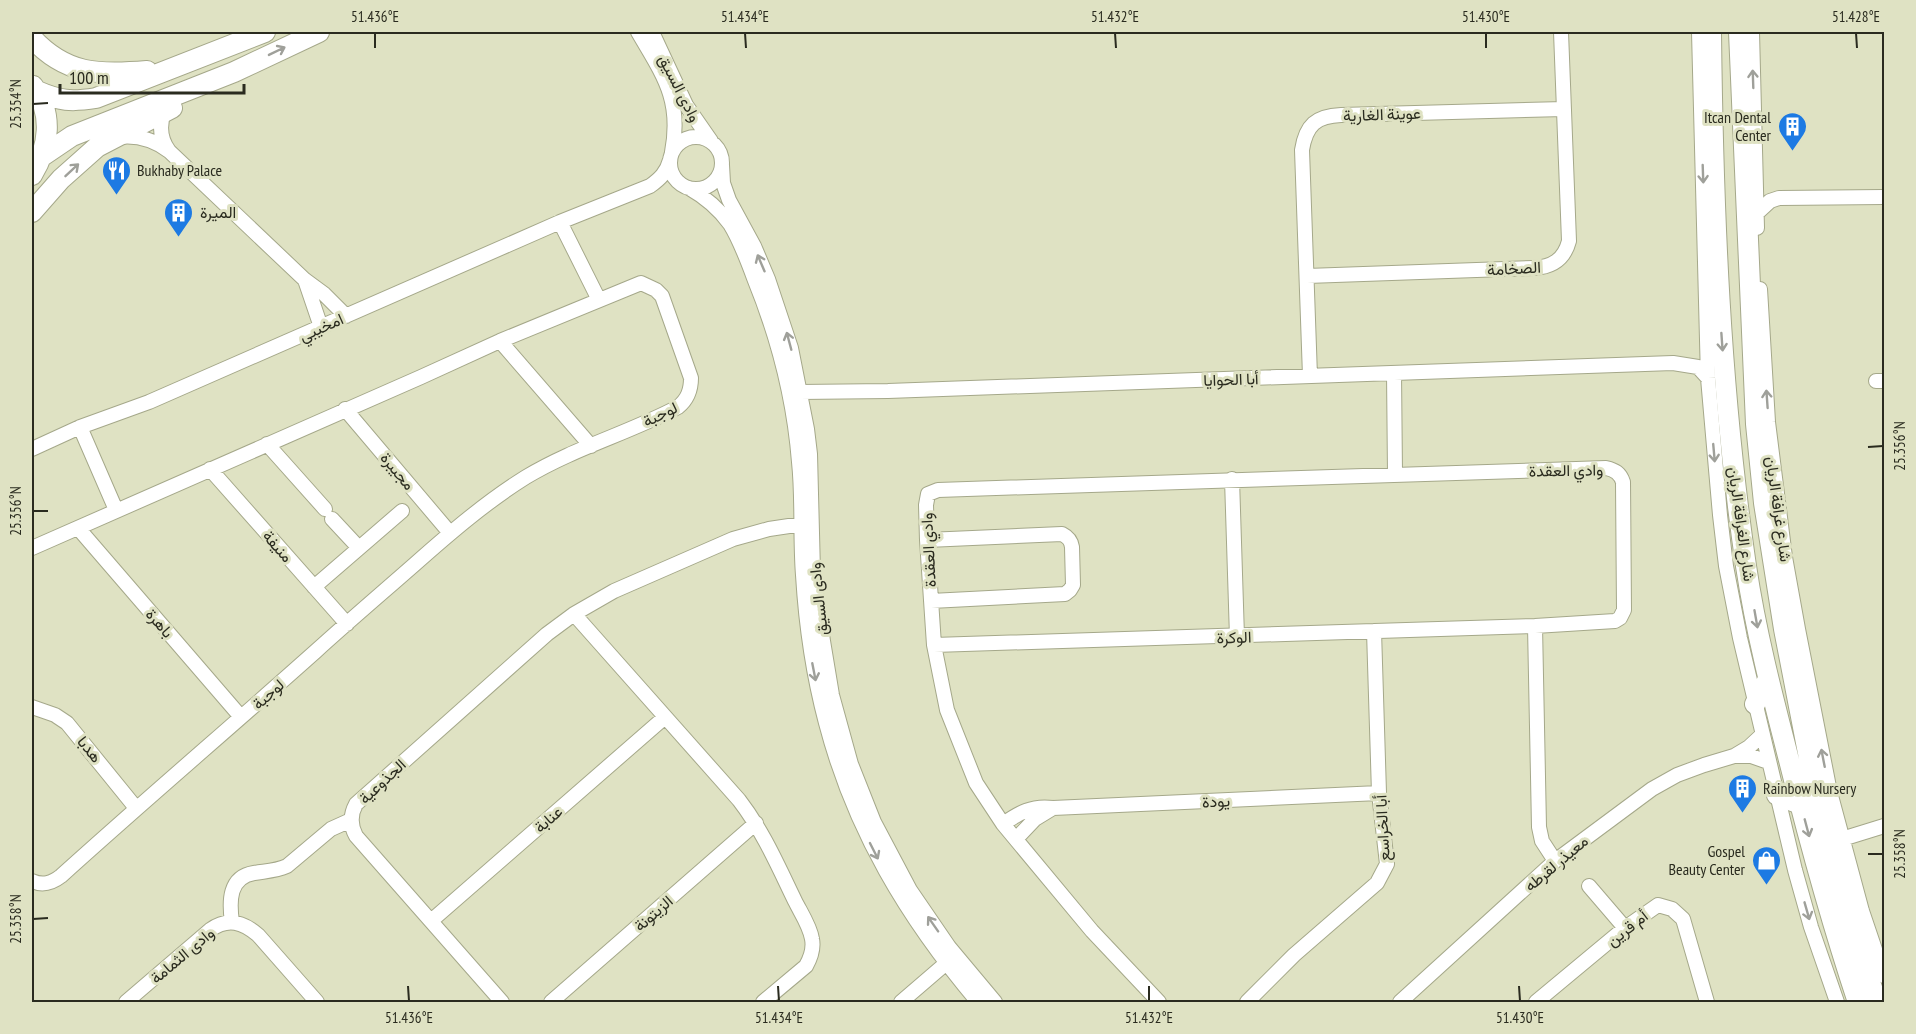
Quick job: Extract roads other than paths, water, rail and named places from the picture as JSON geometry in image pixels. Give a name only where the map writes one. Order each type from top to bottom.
[{"type":"main road","points":[[34,88],[58,100],[75,102],[96,98],[265,32]]},
{"type":"main road","points":[[41,158],[72,136],[93,126],[234,72],[319,32]]},
{"type":"main road","name":"شارع الغرافة الريان","points":[[1711,32],[1720,302],[1728,419],[1746,566],[1768,679],[1800,804],[1832,921],[1858,1002]]},
{"type":"main road","name":"شارع الغرافة الريان","points":[[1739,32],[1756,424],[1764,503],[1784,629],[1831,859],[1846,916],[1876,1002]]},
{"type":"main road","points":[[32,38],[42,49],[60,62],[78,70],[120,73],[168,69]]},
{"type":"main road","points":[[32,212],[90,152],[106,141],[213,87],[234,72]]},
{"type":"main road","points":[[32,175],[41,158],[47,127],[45,109],[34,88]]},
{"type":"main road","points":[[1744,137],[1755,156]]},
{"type":"main road","points":[[1750,274],[1757,244]]},
{"type":"main road","points":[[1708,323],[1720,302]]},
{"type":"main road","points":[[1710,409],[1728,419]]},
{"type":"main road","points":[[1755,704],[1768,679]]},
{"type":"main road","points":[[1777,795],[1800,804]]},
{"type":"street","name":"وادى السيق","points":[[638,32],[664,77],[671,94],[675,117],[671,156]]},
{"type":"street","name":"وادى السيق","points":[[652,32],[686,105],[712,143]]},
{"type":"street","name":"الصخامة","points":[[1307,276],[1534,268],[1551,265],[1564,255],[1569,241],[1561,32]]},
{"type":"street","name":"شارع الغرافة الريان","points":[[1700,32],[1708,378],[1726,566],[1768,762],[1795,870],[1811,927],[1837,1002]]},
{"type":"street","name":"شارع غرافة الريان","points":[[1752,32],[1757,244],[1768,422],[1784,547],[1830,792],[1862,911],[1884,975]]},
{"type":"street","name":"عوينة الغارية","points":[[1310,376],[1302,150],[1305,135],[1314,122],[1331,115],[1341,114],[1564,109]]},
{"type":"street","points":[[164,112],[161,130],[163,141],[169,151]]},
{"type":"street","points":[[106,141],[128,136],[138,137],[154,142],[169,151],[304,280],[324,294],[346,316]]},
{"type":"street","points":[[693,138],[712,143],[720,153],[722,165],[713,182],[702,188],[686,187],[672,175],[671,156],[681,142],[693,138]]},
{"type":"street","name":"امخيبي","points":[[32,448],[80,427],[149,402],[560,222],[650,186],[665,172],[671,156]]},
{"type":"street","name":"وادى السيق","points":[[722,165],[723,183],[729,200],[754,246],[782,317],[795,393],[800,463],[813,572],[827,668],[838,721],[853,770],[874,822],[950,959],[978,1002]]},
{"type":"street","points":[[1756,179],[1770,191],[1788,197]]},
{"type":"street","name":"امخيبي","points":[[650,186],[686,187]]},
{"type":"street","name":"وادى السيق","points":[[686,187],[716,208],[730,225],[742,246],[795,393]]},
{"type":"street","points":[[1757,213],[1770,201],[1788,197],[1884,197]]},
{"type":"street","points":[[560,222],[599,300]]},
{"type":"street","points":[[304,280],[321,327]]},
{"type":"street","name":"لوجبة","points":[[32,548],[500,341],[641,283],[656,290],[666,303],[689,371],[691,384],[687,397],[678,407],[559,460],[526,478],[487,505],[450,533],[55,881],[41,884],[32,881]]},
{"type":"street","points":[[500,341],[591,446]]},
{"type":"street","name":"أبا الحوايا","points":[[1673,363],[1697,356],[1707,346]]},
{"type":"street","name":"أبا الحوايا","points":[[795,393],[1673,363],[1698,367],[1708,378]]},
{"type":"street","points":[[1394,373],[1395,474]]},
{"type":"street","name":"مجيبرة","points":[[345,409],[450,533]]},
{"type":"street","points":[[80,427],[116,510]]},
{"type":"street","points":[[267,444],[359,548]]},
{"type":"street","name":"وادي العقدة","points":[[1159,1002],[1092,931],[1003,824],[976,783],[947,710],[934,645],[927,540],[926,499],[928,494],[938,490],[1606,468],[1618,472],[1623,482],[1624,610],[1616,621]]},
{"type":"street","name":"منيفة","points":[[210,469],[347,624]]},
{"type":"street","points":[[1232,479],[1238,637]]},
{"type":"street","points":[[314,587],[402,511]]},
{"type":"street","name":"الجذوعية","points":[[502,1002],[356,836],[351,820],[352,811],[361,798],[547,634],[574,614],[614,591],[733,539],[769,529],[807,524]]},
{"type":"street","name":"باهرة","points":[[78,528],[242,717]]},
{"type":"street","points":[[927,540],[1062,534],[1071,542],[1072,548],[1073,585],[1065,594],[931,601]]},
{"type":"street","points":[[574,614],[739,800],[767,843],[813,941],[806,966],[763,1002]]},
{"type":"street","name":"الوكرة","points":[[934,645],[1238,637],[1616,621]]},
{"type":"street","points":[[1535,626],[1539,827],[1542,841],[1555,861]]},
{"type":"street","name":"أبا الخراسع","points":[[1247,1002],[1294,955],[1377,883],[1387,864],[1379,793],[1374,631]]},
{"type":"street","name":"هدبا","points":[[32,707],[55,715],[67,723],[136,808]]},
{"type":"street","name":"عنابة","points":[[431,921],[665,717]]},
{"type":"street","name":"معيذر لقرطه","points":[[1400,1002],[1555,861],[1652,789],[1677,775],[1734,756],[1749,747],[1763,734]]},
{"type":"street","name":"معيذر لقرطه","points":[[1734,756],[1751,756],[1768,762]]},
{"type":"street","name":"يودة","points":[[1003,824],[1026,810],[1039,807],[1379,793]]},
{"type":"street","points":[[1016,839],[1035,819],[1053,808]]},
{"type":"street","points":[[232,922],[229,904],[231,891],[242,877],[287,866],[335,827],[351,820]]},
{"type":"street","name":"الزيتونة","points":[[551,1002],[756,823]]},
{"type":"street","points":[[1842,839],[1884,826]]},
{"type":"street","points":[[1589,886],[1625,928]]},
{"type":"street","name":"أم قرين","points":[[1536,1002],[1625,928],[1658,905],[1672,909],[1683,919],[1707,1002]]},
{"type":"street","name":"وادى الثمامة","points":[[126,1002],[210,930],[232,922],[247,926],[258,935],[317,1002]]},
{"type":"street","name":"وادى السيق","points":[[950,959],[995,1002]]},
{"type":"street","points":[[901,1002],[950,959]]},
{"type":"place","name":"Itcan Dental Center","points":[[1792,152]]},
{"type":"place","name":"Bukhaby Palace","points":[[116,196]]},
{"type":"place","name":"الميرة","points":[[179,238]]},
{"type":"place","name":"Rainbow Nursery","points":[[1742,814]]},
{"type":"place","name":"Gospel Beauty Center","points":[[1766,886]]}]
